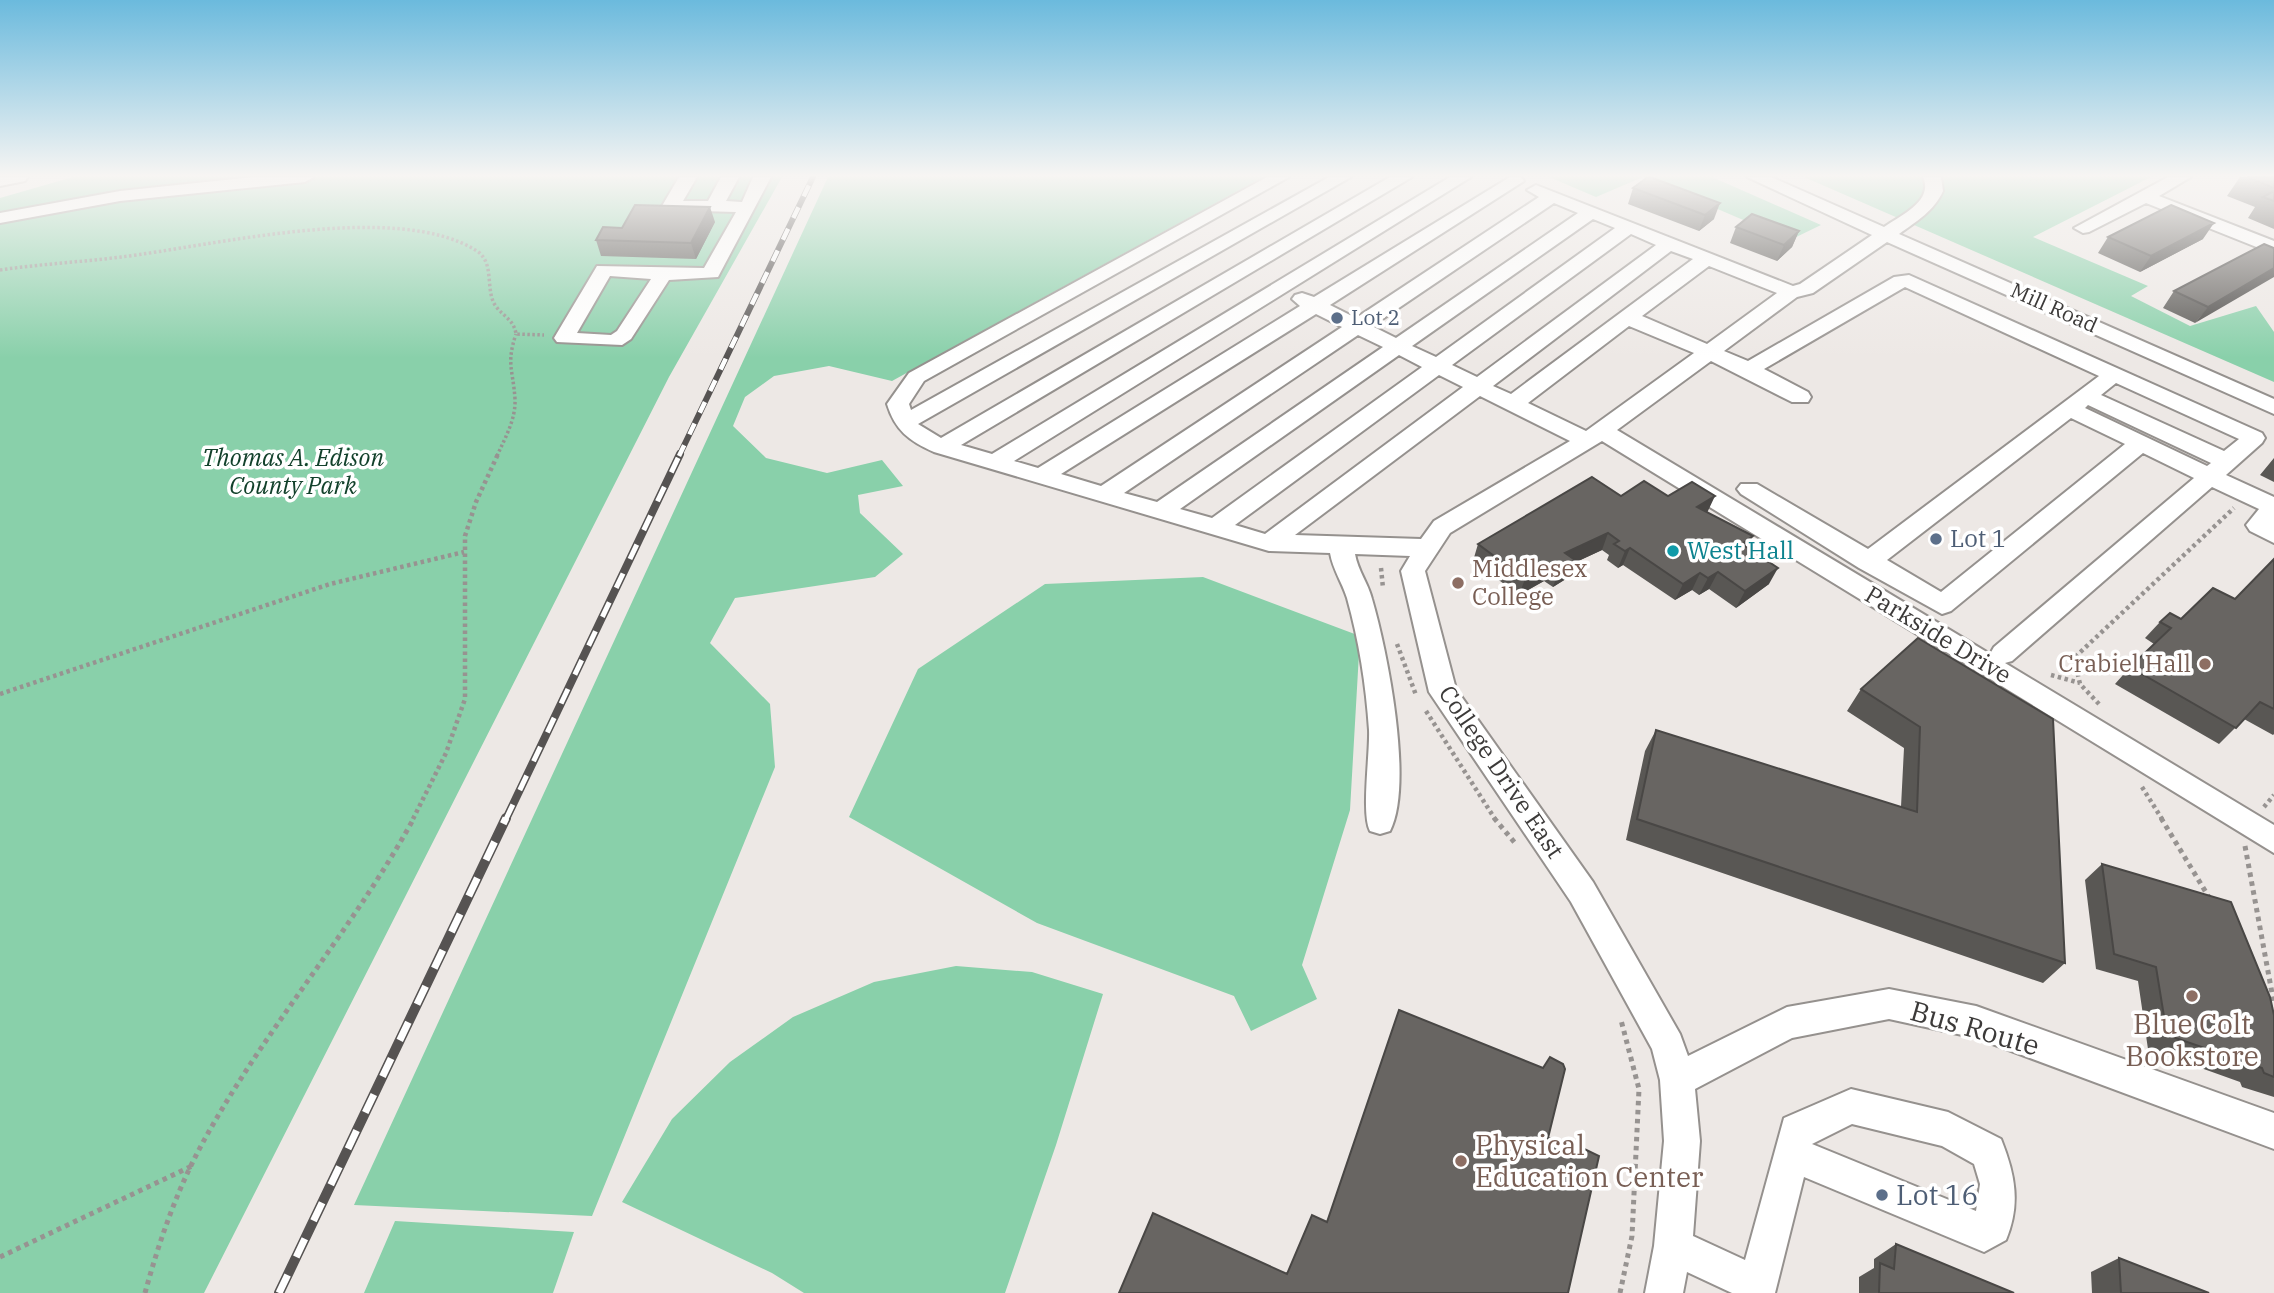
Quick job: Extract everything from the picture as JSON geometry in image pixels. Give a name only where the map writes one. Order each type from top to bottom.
[{"type":"street","points":[[665,271],[624,335],[615,341],[569,341],[564,338],[604,270],[665,271],[711,273],[731,237]]},
{"type":"street","points":[[1171,237],[916,377],[898,404],[911,434],[942,447],[1269,543],[1425,548]]},
{"type":"street","name":"Parkside Drive","points":[[1176,237],[1512,404],[1594,436],[2274,840]]},
{"type":"street","points":[[904,423],[1238,237]]},
{"type":"street","points":[[942,447],[1302,237]]},
{"type":"street","points":[[995,462],[1363,237]]},
{"type":"street","points":[[1104,495],[1491,237]]},
{"type":"street","points":[[1161,511],[1554,237]]},
{"type":"street","points":[[1216,527],[1615,237]]},
{"type":"street","points":[[1655,237],[1791,292]]},
{"type":"street","name":"College Drive East","points":[[1664,1293],[1673,1246],[1682,1141],[1677,1080],[1668,1045],[1582,892],[1443,692],[1413,570],[1425,548],[1442,527],[1594,436],[1791,292],[1806,289],[1812,277],[1874,237]]},
{"type":"street","name":"College Drive East","points":[[1812,277],[1853,283],[1879,237]]},
{"type":"street","name":"Mill Road","points":[[1894,237],[2274,407]]},
{"type":"street","points":[[2250,237],[2274,247]]},
{"type":"street","points":[[1269,543],[1670,243]]},
{"type":"street","points":[[1512,404],[1706,258]]},
{"type":"street","points":[[1749,369],[1853,283],[1909,281],[2253,438],[2003,654]]},
{"type":"street","points":[[1041,476],[1316,306]]},
{"type":"street","points":[[1628,318],[1749,369],[1800,397]]},
{"type":"street","points":[[1868,562],[2115,374]]},
{"type":"street","points":[[2078,403],[2141,443],[2219,469]]},
{"type":"street","points":[[2078,403],[2219,469],[2274,507],[2258,525],[2274,535]]},
{"type":"street","points":[[1749,489],[1942,605],[2141,443]]},
{"type":"street","points":[[1341,546],[1348,574],[1358,592],[1378,675],[1384,722],[1385,774],[1380,822]]},
{"type":"street","points":[[1673,1246],[1757,1289],[1791,1153],[1797,1131],[1851,1106],[1948,1130],[1988,1152],[1998,1184],[1993,1227],[1984,1233],[1930,1213],[1791,1153]]},
{"type":"lane","points":[[1316,306],[1421,237]]},
{"type":"lane","name":"Bus Route","points":[[1677,1080],[1787,1023],[1889,1004],[1976,1022],[2274,1131]]},
{"type":"path","points":[[0,270],[256,237]]},
{"type":"path","points":[[145,1293],[168,1222],[192,1166],[236,1087],[360,910],[417,811],[451,742],[465,699],[464,552],[469,519],[510,428],[515,401],[508,357],[516,334],[513,320],[501,311],[492,299],[488,267],[477,251],[439,237]]},
{"type":"path","points":[[516,334],[566,335]]},
{"type":"path","points":[[2103,708],[2080,683],[2074,668],[2074,658],[2243,500]]},
{"type":"path","points":[[0,694],[330,584],[464,552]]},
{"type":"path","points":[[1381,568],[1385,598]]},
{"type":"path","points":[[1393,631],[1411,685],[1441,739],[1486,808],[1518,848]]},
{"type":"path","points":[[2139,782],[2202,881],[2212,905]]},
{"type":"path","points":[[2252,800],[2264,807],[2274,795]]},
{"type":"path","points":[[2244,843],[2274,1004]]},
{"type":"path","points":[[1618,1012],[1639,1088],[1632,1236],[1620,1293]]},
{"type":"path","points":[[0,1257],[192,1166]]},
{"type":"green space","name":"Thomas A. Edison County Park","points":[[0,237],[748,237],[669,377],[204,1293],[0,1293]]},
{"type":"green space","points":[[800,237],[1153,237],[892,381],[829,366],[774,376],[745,397],[733,426],[766,458],[827,473],[882,460],[903,486],[858,495],[860,513],[903,554],[875,577],[735,598],[710,643],[770,704],[775,767],[592,1216],[354,1205]]},
{"type":"green space","points":[[1942,237],[2034,237],[2148,286],[2131,296],[2190,326],[2256,306],[2274,332],[2274,382]]},
{"type":"green space","points":[[1203,577],[1360,636],[1350,810],[1302,965],[1317,999],[1251,1031],[1234,996],[1037,923],[849,817],[918,669],[1045,584]]},
{"type":"green space","points":[[956,966],[1032,972],[1103,994],[1056,1145],[1005,1293],[804,1293],[772,1273],[622,1202],[672,1119],[730,1062],[793,1017],[874,982]]},
{"type":"green space","points":[[395,1221],[574,1232],[553,1293],[364,1293]]},
{"type":"building","points":[[597,237],[694,237],[691,243],[596,240]]},
{"type":"building","points":[[1764,237],[1792,237],[1784,245]]},
{"type":"building","points":[[2109,237],[2187,237],[2151,256]]},
{"type":"building","points":[[2264,244],[2274,248],[2274,268],[2208,307],[2174,291]]},
{"type":"building","name":"West Hall","points":[[1592,477],[1621,496],[1644,481],[1668,496],[1692,482],[1715,496],[1697,507],[1753,536],[1742,544],[1778,568],[1745,591],[1718,572],[1708,578],[1700,573],[1683,584],[1630,548],[1625,551],[1614,544],[1619,541],[1608,533],[1565,553],[1575,560],[1559,571],[1550,564],[1525,579],[1478,544]]},
{"type":"building","name":"Crabiel Hall","points":[[2274,559],[2274,709],[2260,702],[2236,728],[2130,667],[2171,628],[2160,622],[2170,613],[2181,619],[2213,588],[2235,599]]},
{"type":"building","points":[[1918,638],[2053,719],[2065,963],[1637,819],[1656,730],[1917,812],[1920,727],[1861,689]]},
{"type":"building","name":"Blue Colt Bookstore","points":[[2102,864],[2231,902],[2270,997],[2274,1015],[2274,1077],[2264,1073],[2262,1068],[2167,1035],[2156,967],[2114,954]]},
{"type":"building","name":"Physical Education Center","points":[[1399,1010],[1543,1068],[1550,1057],[1563,1064],[1565,1069],[1548,1138],[1570,1142],[1599,1156],[1568,1293],[1119,1293],[1153,1213],[1287,1274],[1312,1215],[1327,1222]]},
{"type":"building","points":[[1896,1244],[2014,1293],[1879,1293],[1880,1263],[1894,1269]]},
{"type":"building","points":[[2119,1258],[2209,1293],[2121,1293]]},
{"type":"railway","points":[[679,456],[784,237]]},
{"type":"railway","points":[[506,819],[680,454]]},
{"type":"railway","points":[[279,1293],[506,818]]},
{"type":"place","name":"Lot 2","points":[[1337,318]]},
{"type":"place","name":"Lot 1","points":[[1936,539]]},
{"type":"place","name":"West Hall","points":[[1673,551]]},
{"type":"place","name":"Middlesex College","points":[[1458,583]]},
{"type":"place","name":"Crabiel Hall","points":[[2205,664]]},
{"type":"place","name":"Blue Colt Bookstore","points":[[2192,996]]},
{"type":"place","name":"Physical Education Center","points":[[1461,1161]]},
{"type":"place","name":"Lot 16","points":[[1882,1195]]}]
